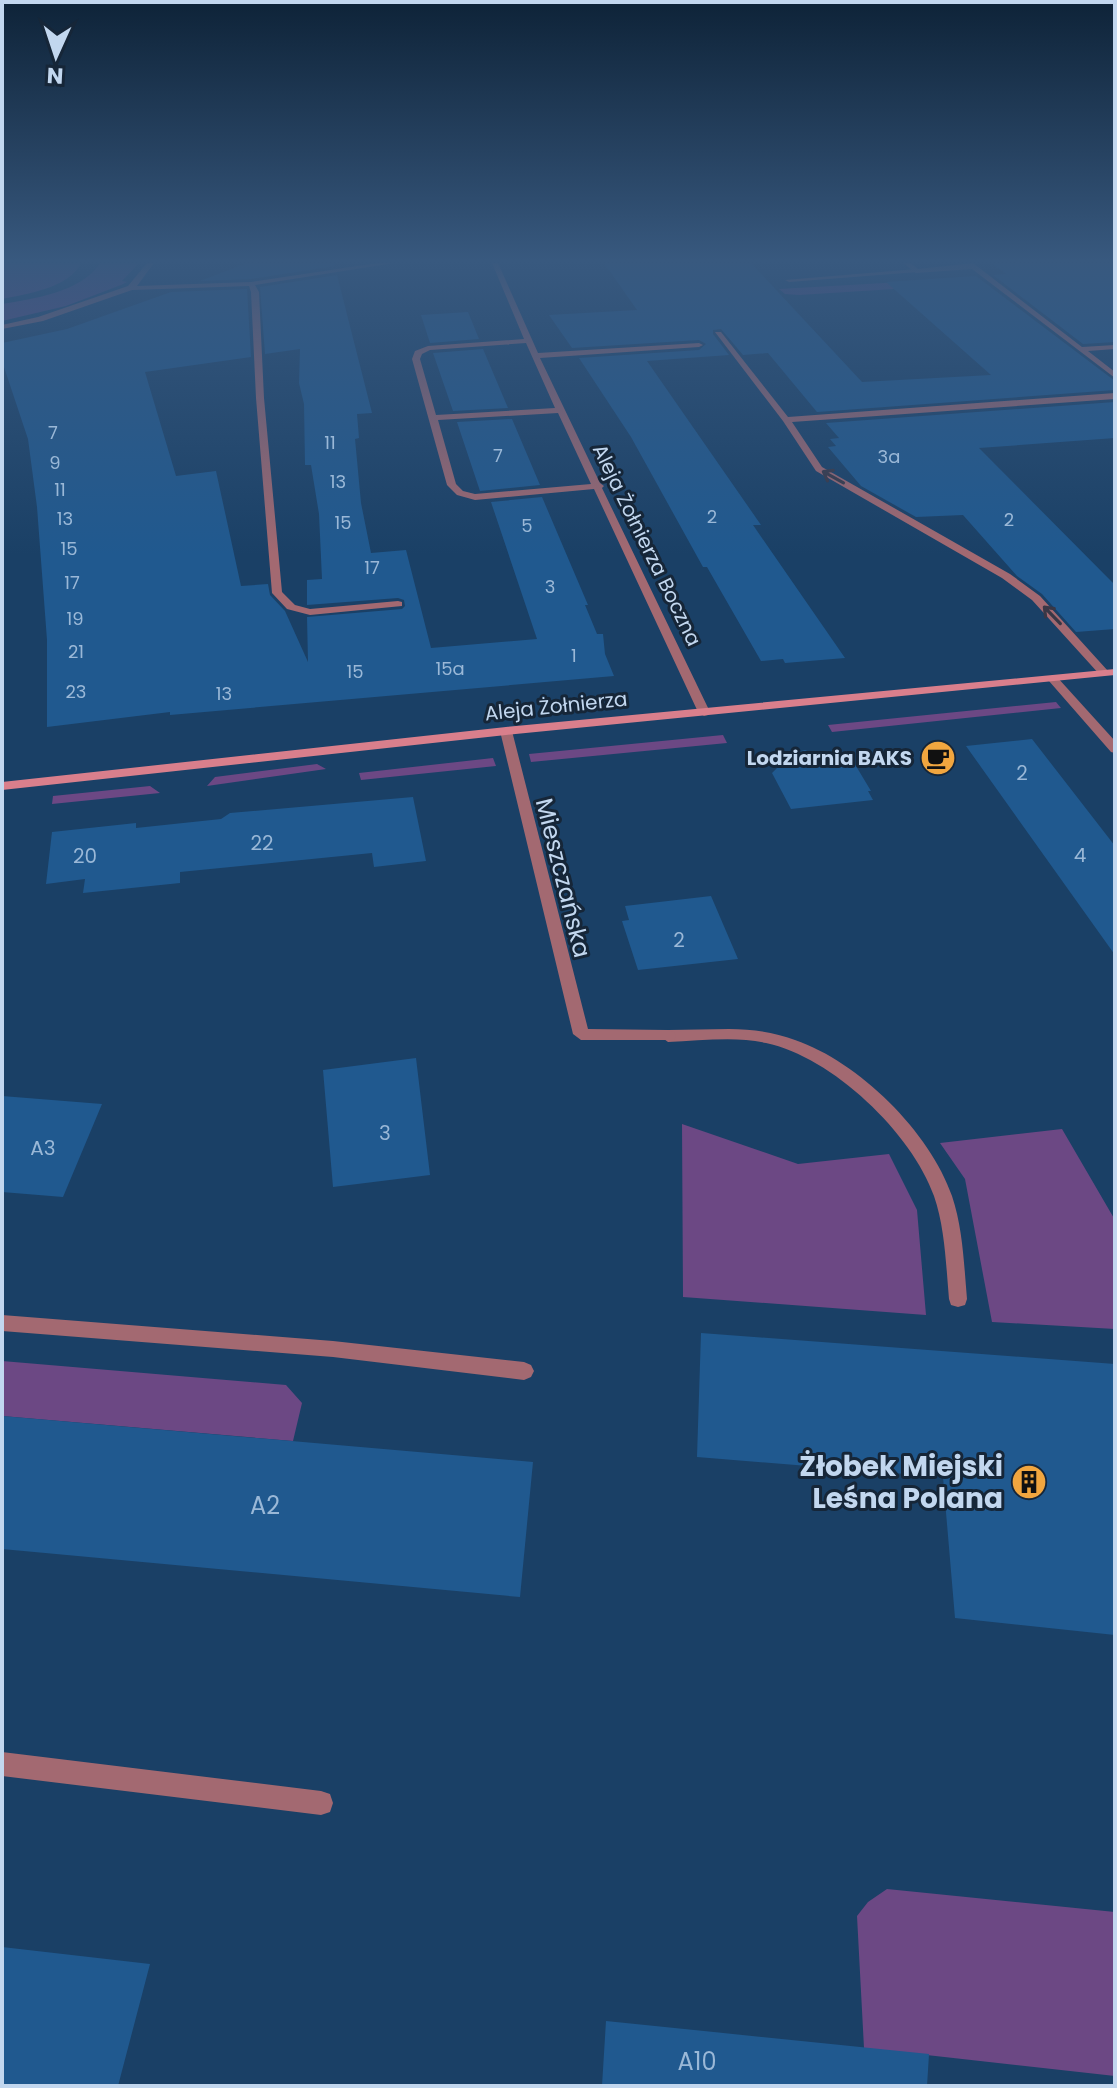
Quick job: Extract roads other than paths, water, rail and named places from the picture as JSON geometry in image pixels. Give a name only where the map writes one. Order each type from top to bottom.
[{"type":"street","points":[[258,360],[277,593],[291,607],[310,612],[398,604]]},
{"type":"street","points":[[416,360],[452,485],[460,493],[475,497],[599,486]]},
{"type":"street","name":"Aleja Żołnierza Boczna","points":[[537,360],[704,712]]},
{"type":"street","points":[[739,360],[786,420],[819,469],[1006,576],[1036,598],[1109,673]]},
{"type":"street","points":[[1096,360],[1115,376]]},
{"type":"street","points":[[786,420],[1115,396]]},
{"type":"street","points":[[433,418],[562,410]]},
{"type":"street","name":"Aleja Żołnierza","points":[[2,786],[506,731],[1109,673]]},
{"type":"street","points":[[1053,679],[1115,749]]},
{"type":"street","name":"Mieszczańska","points":[[506,731],[581,1034],[769,1037],[813,1055],[857,1084],[891,1117],[921,1153],[942,1194],[952,1239],[958,1299]]},
{"type":"street","points":[[2,1323],[333,1349],[524,1371]]},
{"type":"street","points":[[2,1764],[321,1803]]},
{"type":"place","name":"Lodziarnia BAKS","points":[[938,758]]},
{"type":"place","name":"Żłobek Miejski Leśna Polana","points":[[1029,1482]]}]
